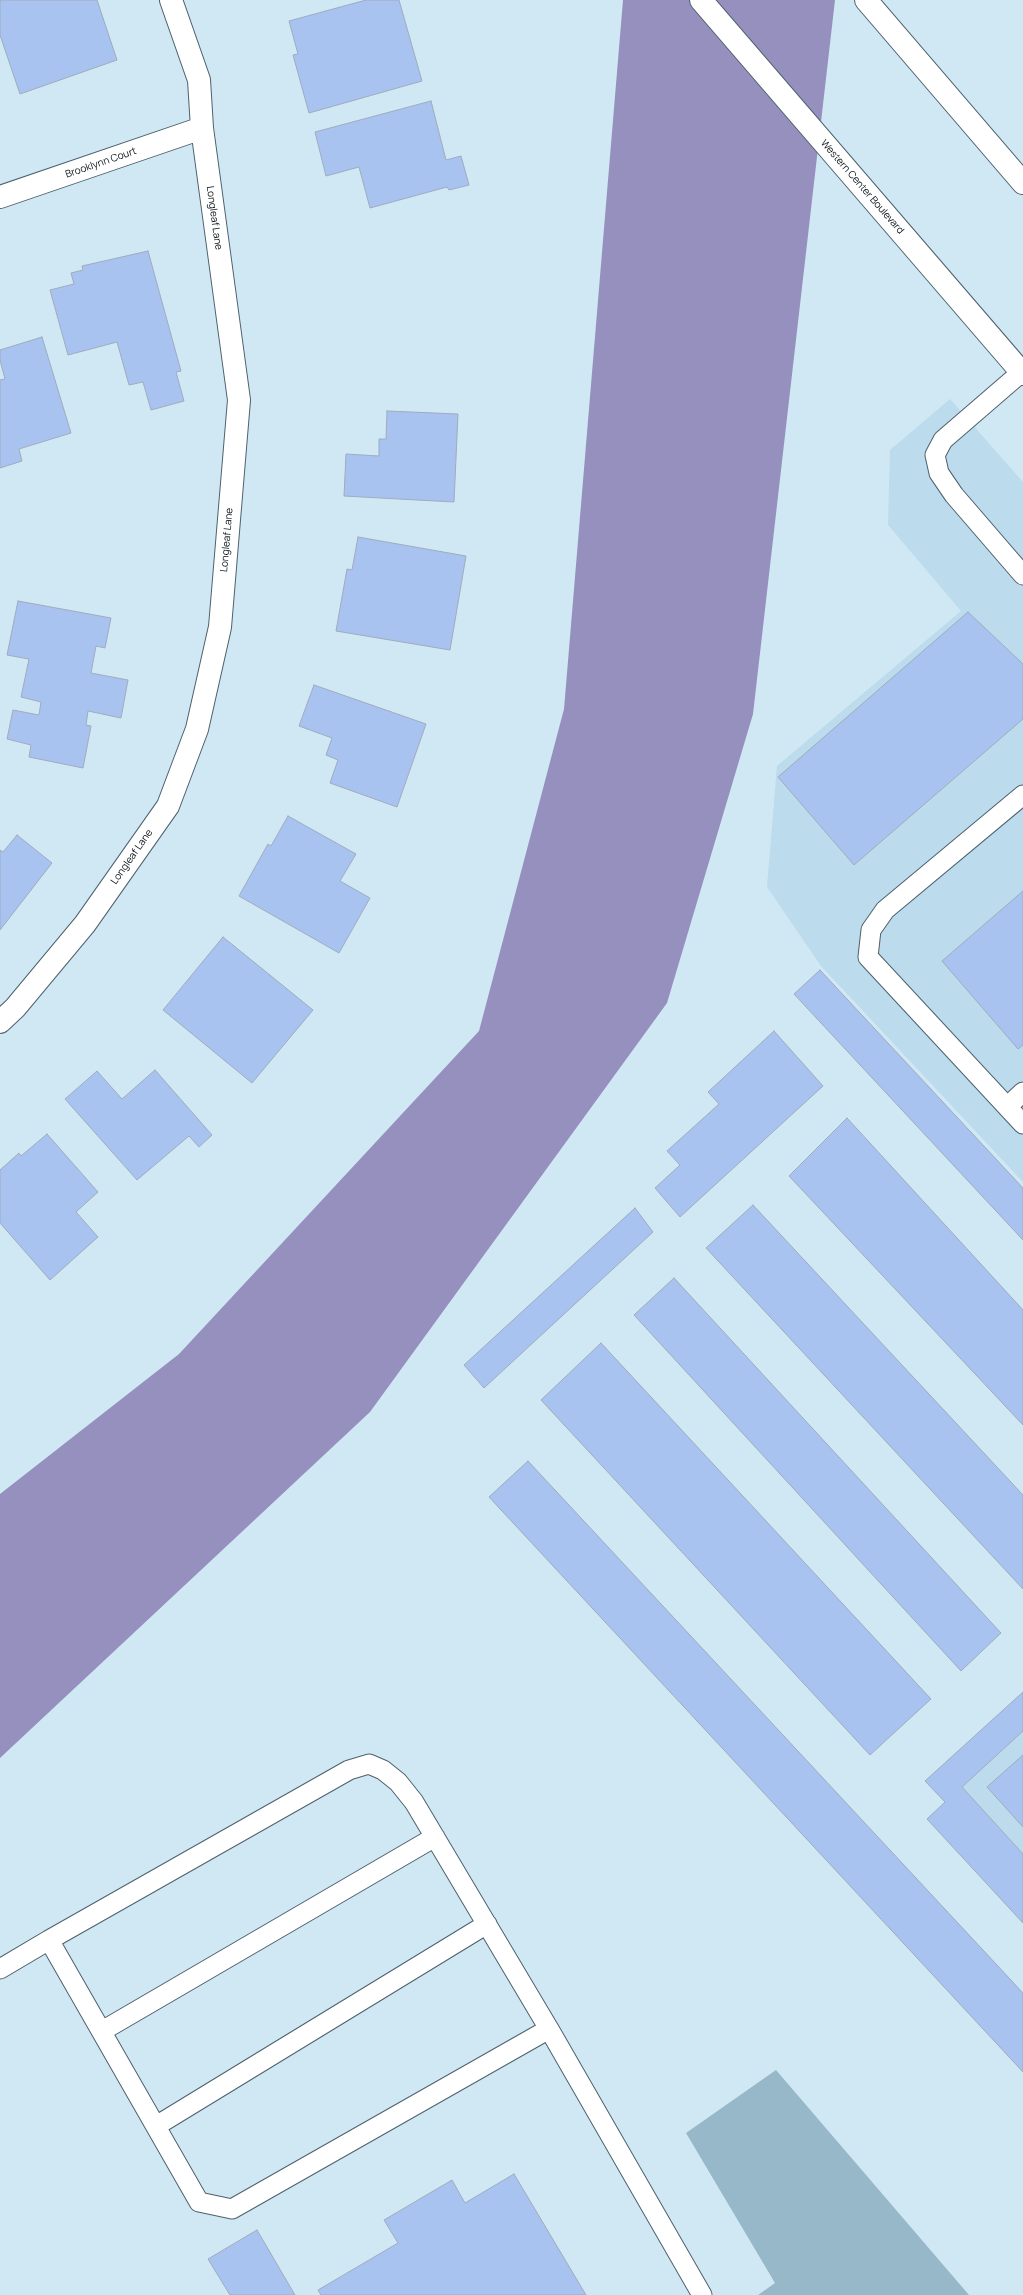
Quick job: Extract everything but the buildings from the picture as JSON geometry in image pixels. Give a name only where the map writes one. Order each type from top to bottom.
[{"type":"street","name":"Longleaf Lane","points":[[0,1022],[16,1008],[85,924],[168,806],[197,729],[220,627],[239,400],[202,128],[199,80],[171,0]]},
{"type":"street","name":"Western Center Boulevard","points":[[701,0],[1022,372]]},
{"type":"street","points":[[871,6],[1023,183]]},
{"type":"street","name":"Brooklynn Court","points":[[0,197],[202,128]]},
{"type":"lane","points":[[1022,372],[943,440],[935,455],[939,473],[954,495],[1023,575]]},
{"type":"lane","points":[[1023,795],[885,910],[871,930],[868,957],[1023,1124]]},
{"type":"lane","points":[[1007,1107],[1023,1092]]},
{"type":"lane","points":[[0,1969],[349,1770],[369,1764],[383,1770],[398,1782],[414,1802],[549,2029],[702,2295]]},
{"type":"lane","points":[[102,2031],[435,1837]]},
{"type":"lane","points":[[156,2126],[486,1924]]},
{"type":"lane","points":[[49,1940],[200,2202],[232,2209],[549,2029]]},
{"type":"shaded area","points":[[623,0],[835,0],[753,714],[667,1003],[370,1412],[0,1758],[0,1494],[179,1354],[479,1031],[564,709]]},
{"type":"shaded area","points":[[950,399],[1023,482],[1023,1182],[821,966],[767,887],[777,766],[961,611],[888,525],[890,450]]},
{"type":"shaded area","points":[[1023,1731],[1023,1854],[962,1787]]},
{"type":"shaded area","points":[[776,2070],[969,2295],[758,2295],[775,2283],[686,2133]]}]
